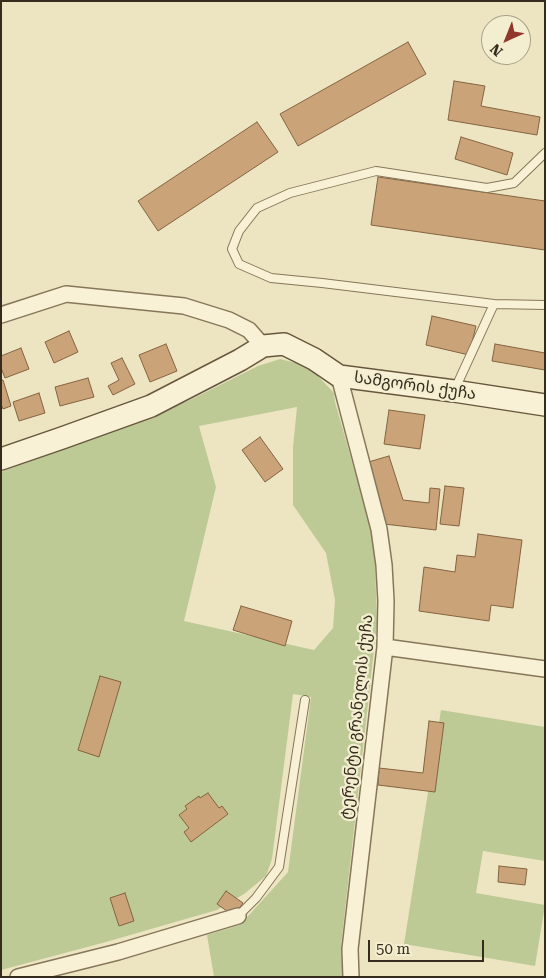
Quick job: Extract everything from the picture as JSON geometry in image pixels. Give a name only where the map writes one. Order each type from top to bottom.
[{"type":"street","points":[[1,315],[66,294],[184,306],[230,320],[249,330],[263,346],[152,406],[1,459]]},
{"type":"street","name":"სამგორის ქუჩა","points":[[263,346],[284,344],[314,359],[339,376],[545,405]]},
{"type":"street","name":"ტერენტი გრანელის ქუჩა","points":[[339,376],[379,529],[386,601],[385,647],[350,949],[351,977]]},
{"type":"street","points":[[385,647],[545,669]]},
{"type":"street","points":[[18,977],[118,952],[238,916]]},
{"type":"lane","points":[[545,153],[514,183],[487,188],[376,171],[290,193],[257,208],[239,232],[232,249],[239,264],[271,278],[494,304],[545,305]]},
{"type":"lane","points":[[454,391],[494,304]]},
{"type":"lane","points":[[238,916],[256,898],[279,867],[305,700]]},
{"type":"green space","points":[[280,359],[300,364],[316,374],[334,393],[371,528],[375,561],[377,623],[341,946],[343,977],[214,977],[207,935],[240,925],[288,872],[311,697],[293,694],[272,859],[266,876],[244,894],[217,910],[1,970],[1,472],[190,400],[258,366]],"holes":[[[297,407],[293,447],[293,505],[326,553],[335,600],[333,628],[314,650],[184,621],[216,487],[199,426]]]},
{"type":"green space","points":[[441,710],[545,727],[545,861],[483,851],[476,893],[545,905],[535,966],[404,944]]},
{"type":"building","points":[[408,42],[426,74],[298,146],[280,114]]},
{"type":"building","points":[[454,81],[485,86],[481,106],[540,117],[537,135],[448,120]]},
{"type":"building","points":[[257,122],[278,152],[158,231],[138,201]]},
{"type":"building","points":[[461,137],[513,153],[507,175],[455,159]]},
{"type":"building","points":[[378,177],[545,201],[545,250],[371,225]]},
{"type":"building","points":[[432,316],[476,326],[469,355],[426,345]]},
{"type":"building","points":[[69,331],[78,352],[54,363],[45,342]]},
{"type":"building","points":[[166,344],[177,371],[150,382],[139,355]]},
{"type":"building","points":[[495,344],[545,353],[545,370],[492,361]]},
{"type":"building","points":[[21,348],[29,369],[5,378],[1,368],[1,356]]},
{"type":"building","points":[[122,358],[135,384],[113,395],[108,386],[119,380],[111,363]]},
{"type":"building","points":[[88,378],[94,397],[60,406],[55,387]]},
{"type":"building","points":[[1,380],[3,380],[11,406],[3,409],[1,404]]},
{"type":"building","points":[[39,393],[45,413],[19,421],[13,402]]},
{"type":"building","points":[[389,410],[425,415],[420,449],[384,444]]},
{"type":"building","points":[[260,437],[283,469],[265,482],[242,450]]},
{"type":"building","points":[[389,456],[403,500],[429,503],[430,488],[440,489],[436,530],[384,524],[365,463]]},
{"type":"building","points":[[445,486],[464,488],[459,526],[440,524]]},
{"type":"building","points":[[478,534],[522,540],[513,608],[491,605],[489,621],[419,611],[424,567],[455,572],[457,555],[475,557]]},
{"type":"building","points":[[241,606],[292,621],[285,646],[233,630]]},
{"type":"building","points":[[100,676],[121,682],[99,757],[78,750]]},
{"type":"building","points":[[429,721],[444,723],[435,792],[378,785],[379,768],[423,773]]},
{"type":"building","points":[[208,793],[219,808],[222,806],[228,814],[191,842],[184,832],[189,828],[179,815],[187,809],[185,806],[199,796],[200,798]]},
{"type":"building","points":[[499,866],[527,869],[525,885],[498,882]]},
{"type":"building","points":[[226,891],[243,903],[234,916],[217,904]]},
{"type":"building","points":[[125,893],[134,921],[119,926],[110,898]]}]
